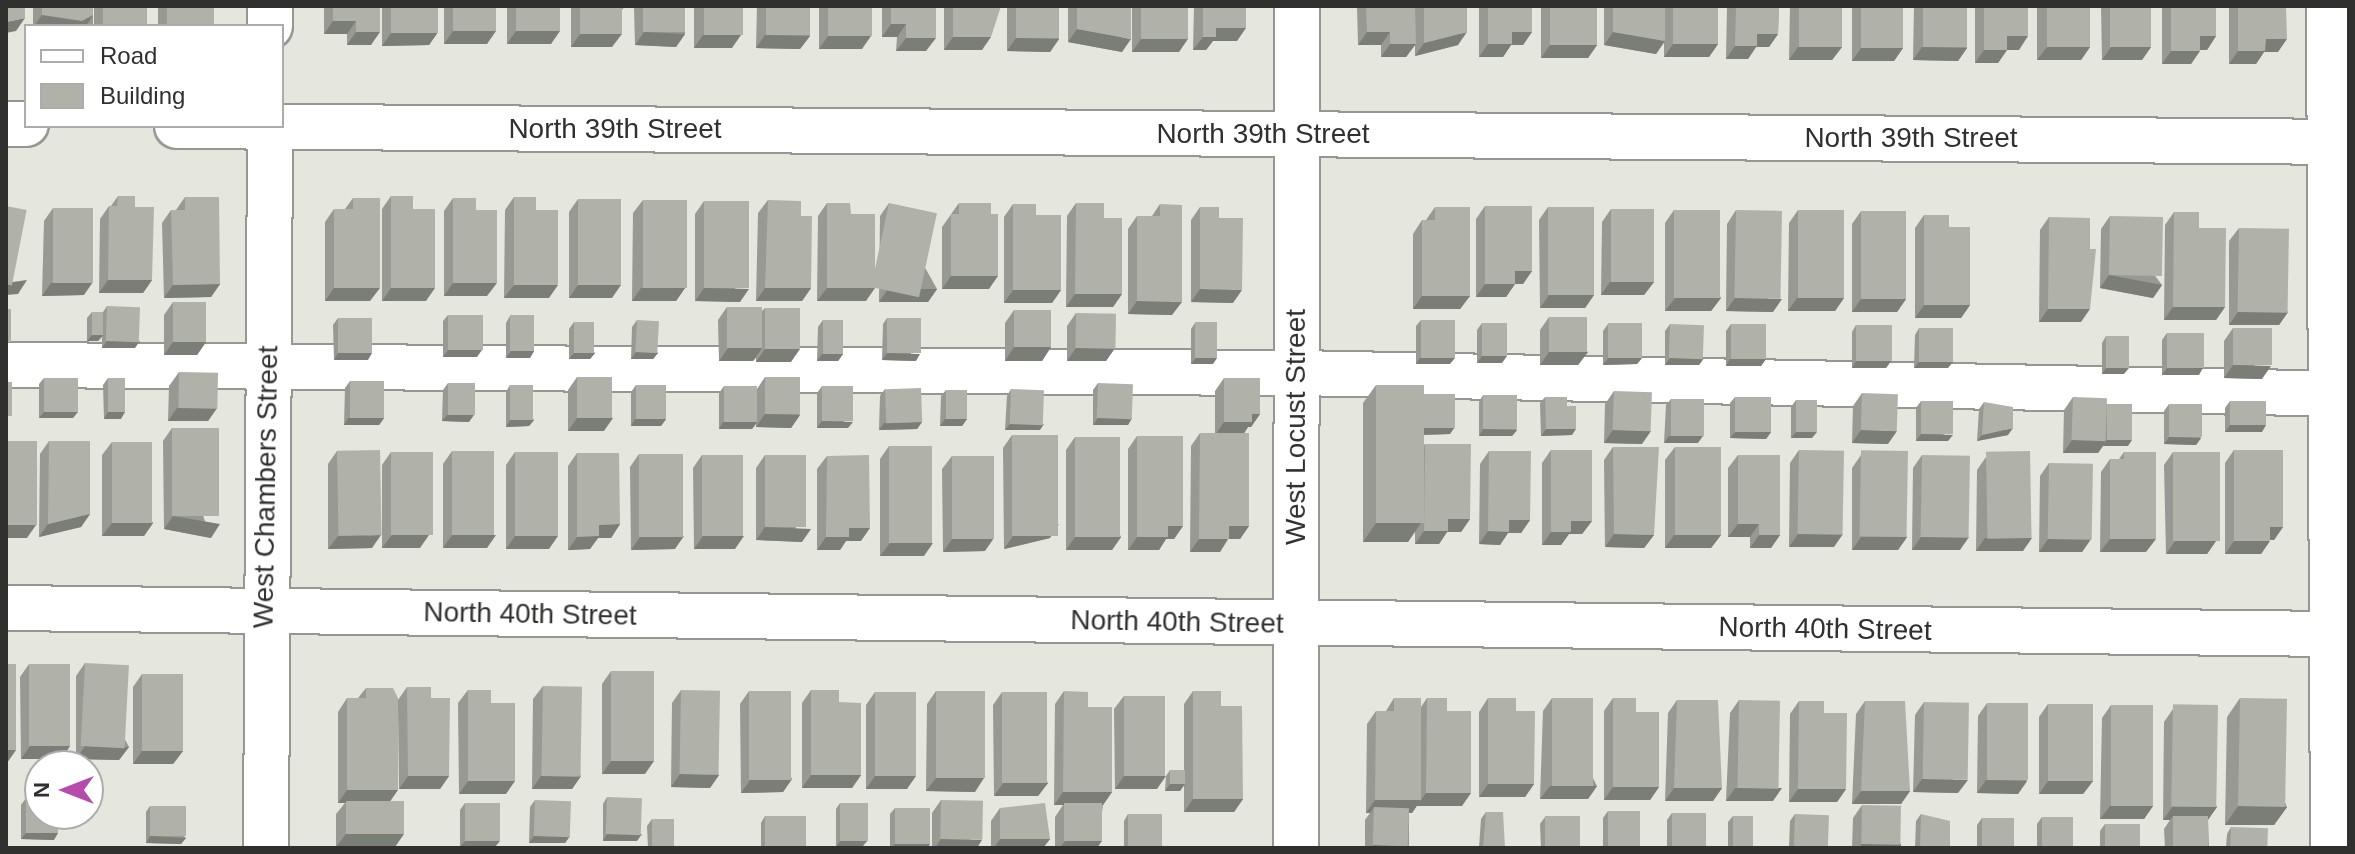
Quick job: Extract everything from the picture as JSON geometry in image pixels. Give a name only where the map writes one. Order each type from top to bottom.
[{"type":"street","name":"West Locust Street","points":[[1296,848],[1297,6]]},
{"type":"street","points":[[2329,6],[2339,142],[2340,634],[2333,848]]},
{"type":"street","name":"North 39th Street","points":[[284,126],[2339,142]]},
{"type":"street","name":"West Chambers Street","points":[[266,848],[270,128]]},
{"type":"street","points":[[6,365],[1296,373],[2339,394]]},
{"type":"street","name":"North 40th Street","points":[[6,608],[2340,634]]},
{"type":"building","points":[[6,6],[25,6],[25,18],[6,22]]},
{"type":"building","points":[[42,6],[93,6],[93,15],[82,21],[42,15]]},
{"type":"building","points":[[103,6],[147,6],[147,24],[103,24]]},
{"type":"building","points":[[167,6],[214,6],[214,24],[167,24]]},
{"type":"building","points":[[333,6],[380,6],[380,32],[356,32],[356,21],[333,21]]},
{"type":"building","points":[[391,6],[438,6],[438,33],[391,33]]},
{"type":"building","points":[[453,6],[496,6],[496,31],[453,31]]},
{"type":"building","points":[[516,6],[560,6],[560,31],[516,31]]},
{"type":"building","points":[[580,6],[622,6],[622,34],[580,34]]},
{"type":"building","points":[[643,6],[685,6],[685,32],[643,32]]},
{"type":"building","points":[[704,6],[743,6],[743,35],[704,35]]},
{"type":"building","points":[[766,6],[810,6],[810,35],[766,35]]},
{"type":"building","points":[[828,6],[872,6],[872,36],[828,36]]},
{"type":"building","points":[[891,6],[936,6],[936,38],[906,38],[906,24],[891,24]]},
{"type":"building","points":[[953,6],[1001,6],[991,37],[953,37]]},
{"type":"building","points":[[1016,6],[1059,6],[1059,38],[1016,38]]},
{"type":"building","points":[[1077,6],[1131,6],[1131,39],[1077,29]]},
{"type":"building","points":[[1141,6],[1188,6],[1188,39],[1141,39]]},
{"type":"building","points":[[1203,6],[1246,6],[1246,28],[1216,28],[1216,37],[1203,37]]},
{"type":"building","points":[[1366,6],[1415,6],[1416,44],[1390,44],[1390,32],[1367,32]]},
{"type":"building","points":[[1424,6],[1467,6],[1467,32],[1424,43]]},
{"type":"building","points":[[1488,6],[1532,6],[1532,32],[1512,32],[1512,44],[1488,44]]},
{"type":"building","points":[[1550,6],[1597,6],[1597,45],[1550,45]]},
{"type":"building","points":[[1613,6],[1665,6],[1665,41],[1613,32]]},
{"type":"building","points":[[1673,6],[1718,6],[1718,44],[1673,44]]},
{"type":"building","points":[[1736,6],[1779,6],[1778,34],[1757,34],[1757,46],[1735,46]]},
{"type":"building","points":[[1799,6],[1842,6],[1842,47],[1799,47]]},
{"type":"building","points":[[1861,6],[1903,6],[1903,48],[1861,48]]},
{"type":"building","points":[[1923,6],[1967,6],[1967,47],[1923,47]]},
{"type":"building","points":[[1984,6],[2028,6],[2028,36],[2007,36],[2007,50],[1984,50]]},
{"type":"building","points":[[2047,6],[2090,6],[2090,47],[2047,47]]},
{"type":"building","points":[[2110,6],[2151,6],[2151,47],[2110,47]]},
{"type":"building","points":[[2171,6],[2216,6],[2216,36],[2200,36],[2200,51],[2171,51]]},
{"type":"building","points":[[2238,6],[2286,6],[2287,39],[2266,39],[2265,51],[2238,51]]},
{"type":"building","points":[[118,196],[135,196],[135,207],[154,207],[152,280],[108,280],[109,206],[117,206]]},
{"type":"building","points":[[391,196],[413,196],[413,209],[435,209],[435,288],[391,288]]},
{"type":"building","points":[[185,197],[219,197],[220,284],[173,285],[171,210],[185,210]]},
{"type":"building","points":[[514,197],[536,197],[536,210],[558,210],[558,285],[514,285]]},
{"type":"building","points":[[353,198],[380,198],[380,288],[334,288],[334,209],[353,209]]},
{"type":"building","points":[[453,198],[476,198],[476,210],[497,210],[497,283],[453,283]]},
{"type":"building","points":[[578,199],[621,199],[621,285],[578,285]]},
{"type":"building","points":[[643,200],[687,200],[687,288],[643,288]]},
{"type":"building","points":[[768,200],[801,201],[801,216],[812,216],[811,288],[765,288]]},
{"type":"building","points":[[704,201],[749,201],[749,288],[704,288]]},
{"type":"building","points":[[827,203],[850,203],[851,214],[875,214],[875,288],[827,288]]},
{"type":"building","points":[[889,203],[937,213],[919,297],[871,287]]},
{"type":"building","points":[[959,203],[991,203],[991,214],[998,214],[998,276],[951,276],[951,214],[959,214]]},
{"type":"building","points":[[1076,203],[1104,203],[1104,218],[1122,218],[1122,294],[1075,294]]},
{"type":"building","points":[[1013,204],[1036,204],[1036,215],[1061,215],[1061,290],[1013,290]]},
{"type":"building","points":[[1160,204],[1182,205],[1182,302],[1137,301],[1137,216],[1160,216]]},
{"type":"building","points":[[6,206],[27,210],[12,286],[6,284]]},
{"type":"building","points":[[1485,206],[1532,206],[1532,271],[1515,271],[1515,284],[1485,284]]},
{"type":"building","points":[[1200,207],[1219,207],[1219,218],[1243,218],[1242,290],[1200,289]]},
{"type":"building","points":[[1435,207],[1470,207],[1470,296],[1422,296],[1422,220],[1435,220]]},
{"type":"building","points":[[1548,207],[1594,207],[1594,295],[1548,295]]},
{"type":"building","points":[[53,208],[93,208],[93,283],[53,283]]},
{"type":"building","points":[[1611,209],[1654,209],[1654,282],[1611,282]]},
{"type":"building","points":[[1674,210],[1720,210],[1720,298],[1674,298]]},
{"type":"building","points":[[1736,210],[1782,211],[1780,299],[1734,298]]},
{"type":"building","points":[[1798,210],[1844,210],[1844,298],[1798,298]]},
{"type":"building","points":[[1861,211],[1906,211],[1906,299],[1861,299]]},
{"type":"building","points":[[2174,212],[2199,212],[2199,228],[2226,228],[2225,307],[2173,307]]},
{"type":"building","points":[[1924,215],[1949,215],[1949,227],[1970,227],[1970,305],[1924,305]]},
{"type":"building","points":[[2110,216],[2163,217],[2162,276],[2109,275]]},
{"type":"building","points":[[2049,217],[2090,218],[2090,249],[2096,249],[2090,309],[2048,309]]},
{"type":"building","points":[[2239,228],[2289,229],[2288,313],[2238,312]]},
{"type":"building","points":[[173,302],[206,302],[206,342],[173,342]]},
{"type":"building","points":[[107,306],[140,307],[139,342],[106,341]]},
{"type":"building","points":[[727,307],[762,307],[762,348],[727,348]]},
{"type":"building","points":[[765,308],[800,308],[800,349],[765,349]]},
{"type":"building","points":[[6,309],[11,309],[11,342],[6,342]]},
{"type":"building","points":[[1014,310],[1051,310],[1051,347],[1014,347]]},
{"type":"building","points":[[92,312],[103,312],[103,335],[92,335]]},
{"type":"building","points":[[1076,313],[1116,314],[1115,349],[1075,348]]},
{"type":"building","points":[[448,315],[483,315],[483,350],[448,350]]},
{"type":"building","points":[[510,315],[534,315],[534,351],[510,351]]},
{"type":"building","points":[[1549,317],[1587,317],[1587,352],[1549,352]]},
{"type":"building","points":[[338,318],[372,318],[372,353],[338,353]]},
{"type":"building","points":[[887,318],[921,318],[921,353],[887,353]]},
{"type":"building","points":[[637,320],[659,321],[657,353],[635,352]]},
{"type":"building","points":[[823,320],[843,320],[843,354],[823,354]]},
{"type":"building","points":[[1421,320],[1455,320],[1455,358],[1421,358]]},
{"type":"building","points":[[574,322],[594,322],[594,353],[574,353]]},
{"type":"building","points":[[1195,322],[1217,322],[1217,358],[1195,358]]},
{"type":"building","points":[[1482,323],[1507,323],[1507,356],[1482,356]]},
{"type":"building","points":[[1608,323],[1642,323],[1642,358],[1608,358]]},
{"type":"building","points":[[1670,324],[1704,325],[1703,359],[1669,358]]},
{"type":"building","points":[[1731,324],[1766,324],[1766,359],[1731,359]]},
{"type":"building","points":[[1856,325],[1892,325],[1892,361],[1856,361]]},
{"type":"building","points":[[1919,328],[1953,328],[1953,362],[1919,362]]},
{"type":"building","points":[[2233,328],[2272,328],[2272,365],[2233,365]]},
{"type":"building","points":[[2167,333],[2204,333],[2204,368],[2167,368]]},
{"type":"building","points":[[2106,336],[2129,336],[2129,368],[2106,368]]},
{"type":"building","points":[[179,372],[218,373],[217,409],[178,408]]},
{"type":"building","points":[[577,377],[612,377],[612,418],[577,418]]},
{"type":"building","points":[[765,377],[800,377],[800,414],[765,414]]},
{"type":"building","points":[[44,378],[78,378],[78,412],[44,412]]},
{"type":"building","points":[[108,378],[125,378],[125,412],[108,412]]},
{"type":"building","points":[[1224,378],[1260,378],[1260,414],[1252,414],[1252,422],[1224,422]]},
{"type":"building","points":[[350,381],[384,381],[384,418],[350,418]]},
{"type":"building","points":[[6,382],[12,382],[12,416],[6,416]]},
{"type":"building","points":[[448,383],[475,383],[475,415],[448,415]]},
{"type":"building","points":[[1098,383],[1133,384],[1132,419],[1097,418]]},
{"type":"building","points":[[510,385],[533,385],[533,420],[510,420]]},
{"type":"building","points":[[636,385],[666,385],[666,419],[636,419]]},
{"type":"building","points":[[1376,385],[1424,385],[1424,523],[1376,523]]},
{"type":"building","points":[[724,386],[757,386],[757,422],[724,422]]},
{"type":"building","points":[[822,386],[853,386],[853,421],[822,421]]},
{"type":"building","points":[[921,388],[922,422],[886,423],[885,389]]},
{"type":"building","points":[[1011,389],[1044,390],[1043,425],[1010,424]]},
{"type":"building","points":[[946,390],[967,390],[967,419],[946,419]]},
{"type":"building","points":[[1614,391],[1652,392],[1651,431],[1613,430]]},
{"type":"building","points":[[1862,393],[1898,394],[1897,431],[1861,430]]},
{"type":"building","points":[[1424,394],[1455,394],[1455,428],[1424,428]]},
{"type":"building","points":[[1483,395],[1517,395],[1517,429],[1483,429]]},
{"type":"building","points":[[1545,397],[1567,397],[1567,406],[1576,406],[1576,429],[1546,429]]},
{"type":"building","points":[[1735,397],[1771,397],[1771,432],[1735,432]]},
{"type":"building","points":[[2073,397],[2107,398],[2105,441],[2071,440]]},
{"type":"building","points":[[1671,399],[1704,399],[1704,436],[1671,436]]},
{"type":"building","points":[[1796,400],[1817,400],[1817,432],[1796,432]]},
{"type":"building","points":[[1921,401],[1953,401],[1953,434],[1921,434]]},
{"type":"building","points":[[2230,401],[2266,401],[2266,425],[2230,425]]},
{"type":"building","points":[[1984,402],[2013,407],[2013,428],[1982,435]]},
{"type":"building","points":[[2107,404],[2132,404],[2132,440],[2107,440]]},
{"type":"building","points":[[2169,404],[2202,404],[2202,437],[2169,437]]},
{"type":"building","points":[[172,428],[219,428],[219,516],[172,516]]},
{"type":"building","points":[[1200,433],[1249,433],[1249,526],[1229,526],[1229,539],[1199,539]]},
{"type":"building","points":[[1012,435],[1058,435],[1058,536],[1012,536]]},
{"type":"building","points":[[1137,436],[1183,436],[1183,526],[1168,526],[1168,537],[1137,537]]},
{"type":"building","points":[[1075,437],[1120,437],[1120,537],[1075,537]]},
{"type":"building","points":[[6,441],[37,441],[37,525],[6,525]]},
{"type":"building","points":[[49,441],[90,441],[90,514],[48,524]]},
{"type":"building","points":[[112,442],[152,442],[152,523],[112,523]]},
{"type":"building","points":[[1425,444],[1471,444],[1470,519],[1448,519],[1448,531],[1424,531]]},
{"type":"building","points":[[889,446],[932,446],[932,543],[889,543]]},
{"type":"building","points":[[1613,447],[1659,447],[1654,535],[1614,534]]},
{"type":"building","points":[[1675,447],[1721,447],[1721,535],[1675,535]]},
{"type":"building","points":[[380,450],[381,535],[338,536],[337,451]]},
{"type":"building","points":[[1551,450],[1592,450],[1592,521],[1571,521],[1571,532],[1551,532]]},
{"type":"building","points":[[1799,450],[1844,451],[1843,535],[1798,534]]},
{"type":"building","points":[[1861,450],[1908,451],[1906,537],[1860,536]]},
{"type":"building","points":[[2234,450],[2283,450],[2283,527],[2270,527],[2270,541],[2234,541]]},
{"type":"building","points":[[452,451],[494,451],[494,535],[452,535]]},
{"type":"building","points":[[1489,451],[1531,451],[1530,520],[1509,520],[1509,532],[1488,531]]},
{"type":"building","points":[[2030,451],[2032,538],[1988,539],[1986,452]]},
{"type":"building","points":[[391,452],[433,452],[433,535],[391,535]]},
{"type":"building","points":[[515,452],[558,452],[558,536],[515,536]]},
{"type":"building","points":[[2124,452],[2156,452],[2156,539],[2110,539],[2110,459],[2124,459]]},
{"type":"building","points":[[2173,452],[2220,452],[2220,541],[2173,541]]},
{"type":"building","points":[[577,453],[619,453],[620,524],[599,525],[599,536],[577,537]]},
{"type":"building","points":[[639,454],[683,454],[683,537],[639,537]]},
{"type":"building","points":[[702,455],[743,455],[743,536],[702,536]]},
{"type":"building","points":[[765,455],[806,455],[806,527],[765,527]]},
{"type":"building","points":[[869,455],[870,528],[849,528],[849,537],[826,537],[827,456]]},
{"type":"building","points":[[1738,455],[1780,455],[1780,535],[1759,535],[1759,524],[1738,524]]},
{"type":"building","points":[[1922,455],[1970,456],[1969,538],[1921,537]]},
{"type":"building","points":[[952,456],[994,456],[994,539],[952,539]]},
{"type":"building","points":[[2049,463],[2093,464],[2092,540],[2048,539]]},
{"type":"building","points":[[85,663],[129,665],[125,748],[81,746]]},
{"type":"building","points":[[6,664],[16,664],[16,750],[6,750]]},
{"type":"building","points":[[29,664],[70,664],[70,746],[29,746]]},
{"type":"building","points":[[611,671],[654,671],[654,761],[611,761]]},
{"type":"building","points":[[142,674],[183,674],[183,751],[142,751]]},
{"type":"building","points":[[543,686],[582,687],[580,777],[541,776]]},
{"type":"building","points":[[407,687],[431,687],[431,698],[450,698],[449,776],[408,776]]},
{"type":"building","points":[[366,688],[393,688],[398,698],[398,790],[347,790],[347,698],[366,698]]},
{"type":"building","points":[[468,690],[491,690],[491,703],[515,703],[515,781],[468,781]]},
{"type":"building","points":[[681,690],[720,691],[719,775],[680,774]]},
{"type":"building","points":[[811,690],[839,690],[839,702],[861,703],[861,775],[811,775]]},
{"type":"building","points":[[749,691],[791,691],[791,780],[749,780]]},
{"type":"building","points":[[936,691],[985,691],[985,778],[936,778]]},
{"type":"building","points":[[1064,691],[1088,692],[1088,707],[1112,707],[1112,792],[1063,792]]},
{"type":"building","points":[[1193,691],[1221,691],[1221,706],[1242,706],[1243,799],[1193,799]]},
{"type":"building","points":[[875,692],[916,692],[916,776],[875,776]]},
{"type":"building","points":[[1002,692],[1047,692],[1047,783],[1002,783]]},
{"type":"building","points":[[1124,696],[1165,696],[1165,776],[1124,776]]},
{"type":"building","points":[[1394,698],[1421,698],[1421,800],[1375,800],[1376,711],[1394,711]]},
{"type":"building","points":[[1427,698],[1447,698],[1447,711],[1471,711],[1471,793],[1426,793]]},
{"type":"building","points":[[1488,698],[1516,698],[1516,711],[1535,711],[1534,784],[1488,784]]},
{"type":"building","points":[[1552,698],[1593,698],[1593,786],[1552,786]]},
{"type":"building","points":[[1613,698],[1636,698],[1636,712],[1659,712],[1659,787],[1613,787]]},
{"type":"building","points":[[2240,698],[2287,699],[2285,807],[2238,806]]},
{"type":"building","points":[[1677,700],[1718,700],[1722,788],[1674,788]]},
{"type":"building","points":[[1739,700],[1780,701],[1778,789],[1737,788]]},
{"type":"building","points":[[1799,701],[1824,701],[1824,713],[1847,713],[1846,789],[1798,789]]},
{"type":"building","points":[[1865,701],[1905,701],[1910,791],[1861,791]]},
{"type":"building","points":[[1924,702],[1969,703],[1968,780],[1923,779]]},
{"type":"building","points":[[1987,703],[2028,703],[2028,780],[1987,780]]},
{"type":"building","points":[[2048,704],[2093,704],[2093,781],[2048,781]]},
{"type":"building","points":[[2173,704],[2218,705],[2216,807],[2171,806]]},
{"type":"building","points":[[2111,705],[2153,705],[2153,806],[2111,806]]},
{"type":"building","points":[[1170,770],[1185,770],[1185,784],[1170,784]]},
{"type":"building","points":[[607,797],[642,798],[641,835],[606,834]]},
{"type":"building","points":[[535,800],[571,801],[570,837],[534,836]]},
{"type":"building","points":[[941,800],[983,801],[982,840],[940,839]]},
{"type":"building","points":[[346,801],[404,801],[404,834],[346,834]]},
{"type":"building","points":[[465,803],[500,803],[500,841],[465,841]]},
{"type":"building","points":[[840,803],[868,803],[868,841],[840,841]]},
{"type":"building","points":[[1045,803],[1050,839],[1000,839],[1000,808]]},
{"type":"building","points":[[1064,803],[1102,803],[1102,841],[1064,841]]},
{"type":"building","points":[[1862,805],[1901,806],[1900,845],[1861,844]]},
{"type":"building","points":[[150,806],[186,806],[186,836],[150,836]]},
{"type":"building","points":[[1374,807],[1409,808],[1408,846],[1373,845]]},
{"type":"building","points":[[895,808],[930,808],[930,844],[895,844]]},
{"type":"building","points":[[1608,811],[1640,811],[1640,848],[1608,848]]},
{"type":"building","points":[[1486,812],[1503,812],[1505,848],[1483,848]]},
{"type":"building","points":[[1672,813],[1706,813],[1706,848],[1672,848]]},
{"type":"building","points":[[1128,814],[1162,814],[1162,846],[1128,846]]},
{"type":"building","points":[[1795,814],[1829,815],[1828,848],[1794,848]]},
{"type":"building","points":[[1921,814],[1950,821],[1950,848],[1920,848]]},
{"type":"building","points":[[765,816],[806,816],[806,848],[765,848]]},
{"type":"building","points":[[1545,816],[1580,816],[1580,848],[1545,848]]},
{"type":"building","points":[[1733,816],[1753,816],[1753,848],[1733,848]]},
{"type":"building","points":[[2173,816],[2208,816],[2208,848],[2173,848]]},
{"type":"building","points":[[2042,817],[2073,817],[2073,848],[2042,848]]},
{"type":"building","points":[[1982,818],[2014,818],[2014,848],[1982,848]]},
{"type":"building","points":[[652,819],[674,819],[674,847],[652,847]]},
{"type":"building","points":[[2105,824],[2140,824],[2140,848],[2105,848]]},
{"type":"building","points":[[2231,827],[2268,828],[2267,848],[2230,848]]},
{"type":"building","points":[[26,830],[58,830],[58,833],[26,833]]}]
